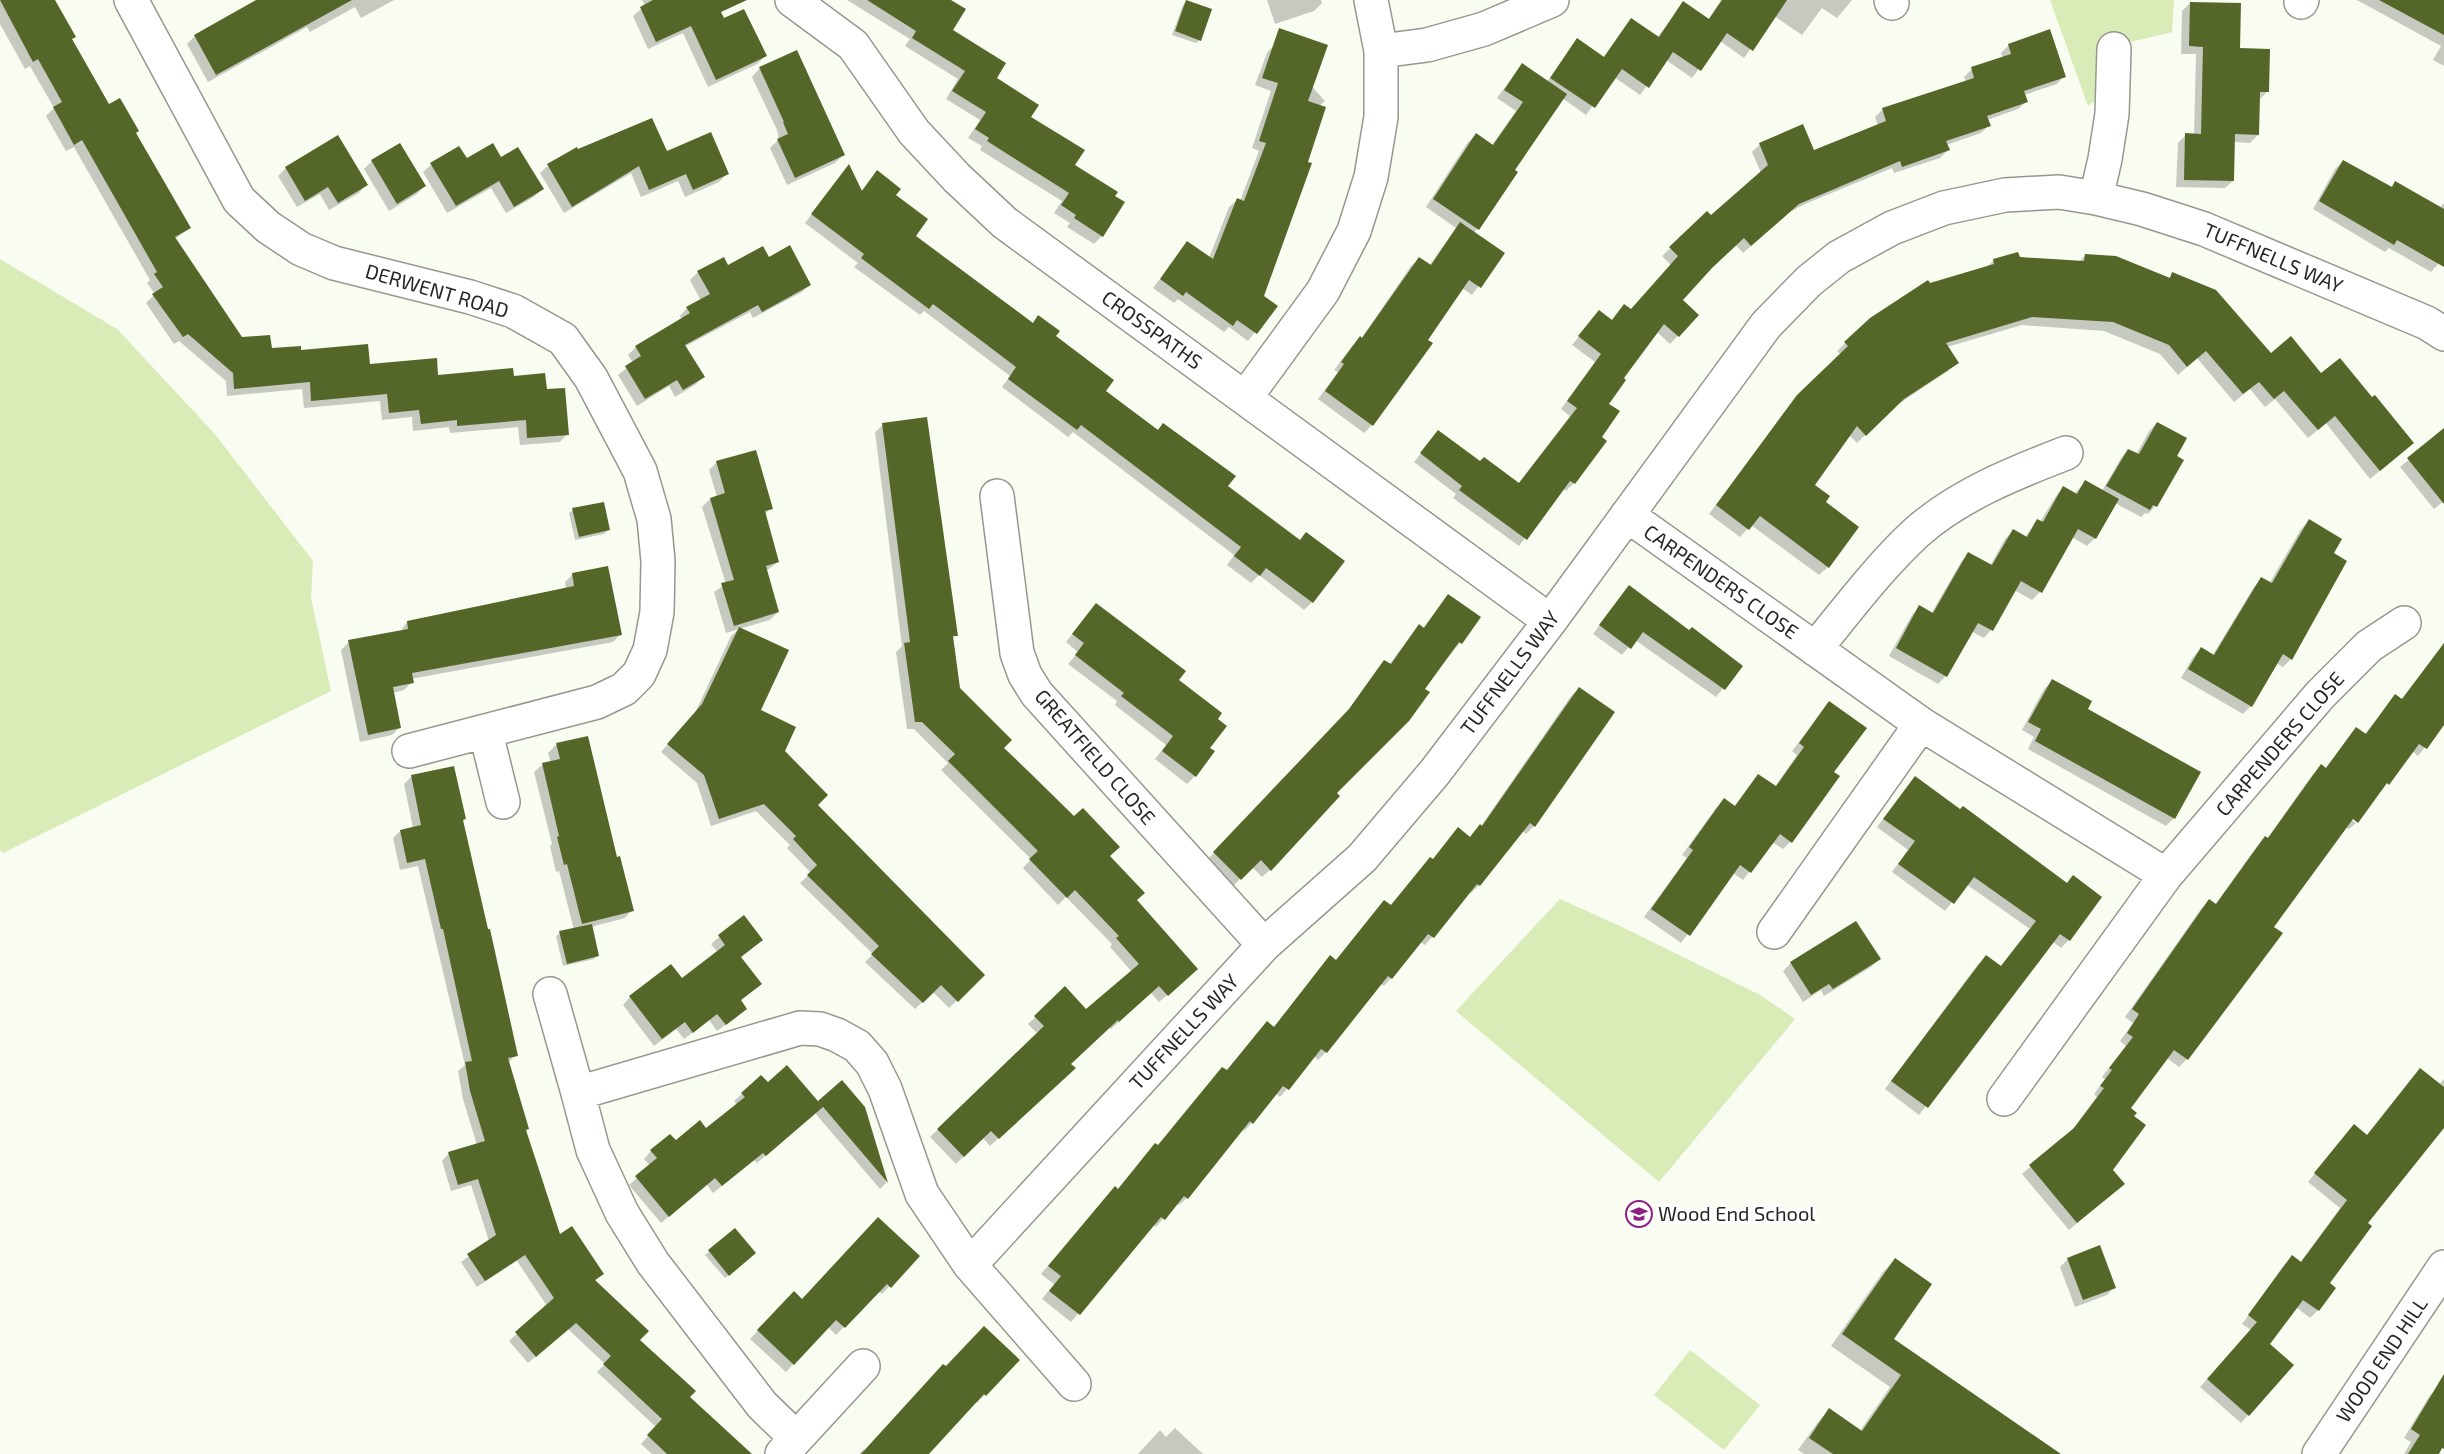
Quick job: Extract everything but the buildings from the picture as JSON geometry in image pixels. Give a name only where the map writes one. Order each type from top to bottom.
[{"type":"street","name":"DERWENT ROAD","points":[[131,0],[239,200],[268,227],[301,249],[334,262],[513,311],[563,339],[591,378],[640,471],[654,519],[658,561],[657,612],[650,650],[639,674],[624,689],[597,702],[486,733],[409,751]]},
{"type":"street","name":"CROSSPATHS","points":[[792,0],[853,45],[914,132],[957,178],[1005,223],[1550,621]]},
{"type":"street","points":[[1245,398],[1323,291],[1354,231],[1371,177],[1381,117],[1382,51],[1371,0]]},
{"type":"street","points":[[1382,51],[1426,45],[1484,29],[1552,0]]},
{"type":"street","points":[[2096,198],[2112,114],[2114,49]]},
{"type":"street","name":"TUFFNELLS WAY","points":[[970,1264],[1264,945],[1362,858],[1435,772],[1550,621],[1766,325],[1809,281],[1839,257],[1892,228],[1944,208],[2005,195],[2059,192],[2096,198],[2204,229],[2427,323],[2444,333]]},
{"type":"street","name":"CARPENDERS CLOSE","points":[[1815,649],[1878,571],[1919,531],[1969,496],[2021,470],[2066,453]]},
{"type":"street","name":"GREATFIELD CLOSE","points":[[997,496],[1017,653],[1025,675],[1038,694],[1264,945]]},
{"type":"street","name":"CARPENDERS CLOSE","points":[[1627,515],[1922,724],[2166,875]]},
{"type":"street","name":"CARPENDERS CLOSE","points":[[2004,1098],[2166,875],[2320,695],[2369,646],[2404,623]]},
{"type":"street","points":[[1774,932],[1922,724]]},
{"type":"street","points":[[486,733],[503,802]]},
{"type":"street","points":[[550,994],[593,1150],[622,1213],[653,1263],[762,1405],[789,1446],[863,1366]]},
{"type":"street","points":[[578,1093],[800,1028],[820,1029],[857,1046],[872,1063],[885,1089],[922,1194],[970,1264],[1074,1384]]},
{"type":"street","name":"WOOD END HILL","points":[[2319,1454],[2444,1267]]},
{"type":"green space","points":[[2050,0],[2174,0],[2172,32],[2122,44],[2123,80],[2088,106]]},
{"type":"green space","points":[[0,259],[117,329],[214,433],[313,561],[311,598],[331,691],[3,853],[0,850]]},
{"type":"green space","points":[[1560,899],[1760,995],[1795,1019],[1659,1182],[1456,1011]]},
{"type":"green space","points":[[1690,1350],[1760,1405],[1724,1450],[1654,1395]]},
{"type":"place","name":"Wood End School","points":[[1639,1214]]}]
